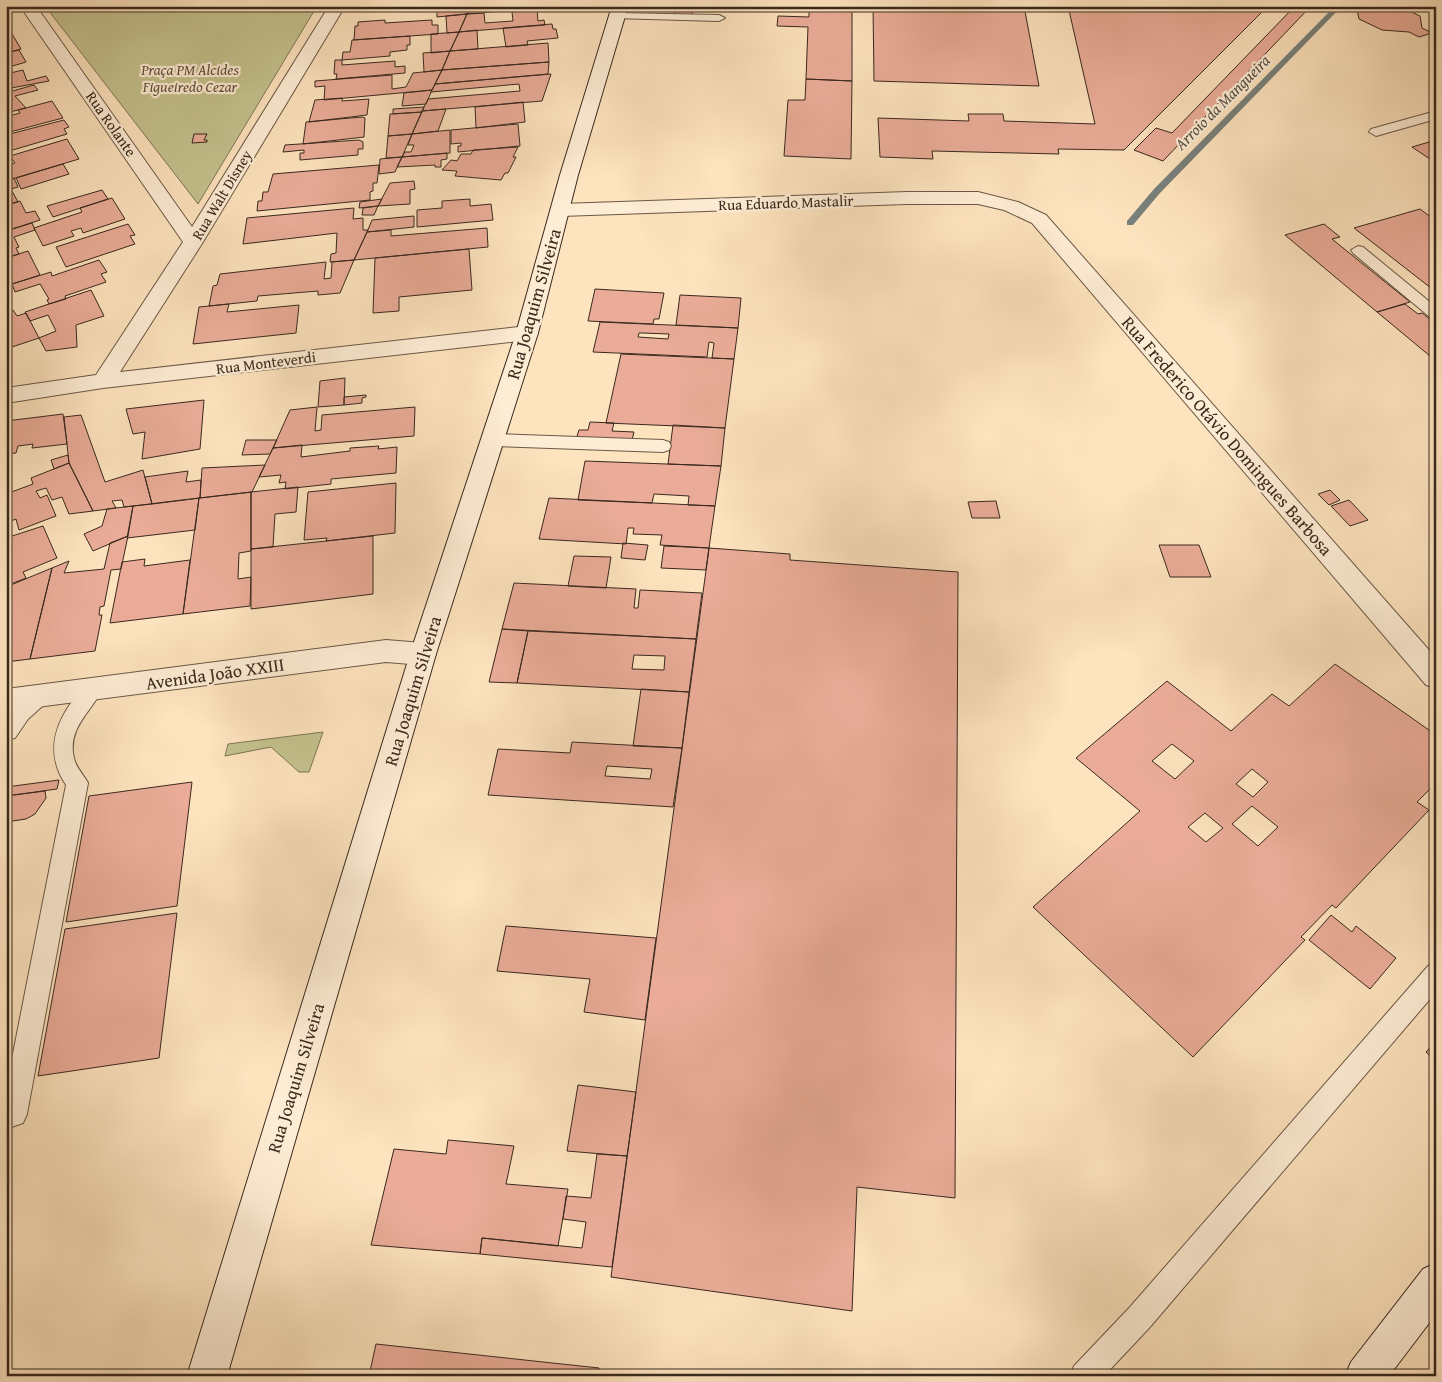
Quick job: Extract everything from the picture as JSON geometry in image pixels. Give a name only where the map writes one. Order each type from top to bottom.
[{"type":"street","name":"Rua Rolante","points":[[28,6],[193,242]]},
{"type":"street","name":"Rua Walt Disney","points":[[103,381],[193,242],[337,6]]},
{"type":"street","name":"Rua Joaquim Silveira","points":[[207,1376],[424,654],[527,333],[569,175],[619,11]]},
{"type":"street","name":"Rua Eduardo Mastalir","points":[[560,210],[907,198],[978,198],[1011,206]]},
{"type":"street","name":"Rua Frederico Otávio Domingues Barbosa","points":[[1011,206],[1039,219],[1436,677]]},
{"type":"street","name":"Rua Monteverdi","points":[[6,396],[103,381],[527,333]]},
{"type":"street","name":"Avenida João XXIII","points":[[6,700],[386,651],[424,654]]},
{"type":"street","points":[[1365,1376],[1436,1282]]},
{"type":"lane","points":[[619,11],[719,18]]},
{"type":"lane","points":[[1376,132],[1436,115]]},
{"type":"lane","points":[[1358,250],[1436,315]]},
{"type":"lane","points":[[493,440],[663,446]]},
{"type":"lane","points":[[6,1116],[14,1114],[77,783],[67,772],[64,764],[66,727],[74,712],[92,690]]},
{"type":"lane","points":[[7,731],[21,713],[44,695],[57,705],[66,727]]},
{"type":"lane","points":[[1084,1376],[1140,1317],[1436,974]]},
{"type":"green space","name":"Praça PM Alcides Figueiredo Cezar","points":[[45,6],[317,6],[198,204]]},
{"type":"green space","points":[[323,732],[309,772],[299,772],[271,747],[225,756],[228,744]]},
{"type":"building","points":[[470,6],[467,14],[437,17],[437,9],[441,7]]},
{"type":"building","points":[[470,6],[503,6],[504,11],[467,14]]},
{"type":"building","points":[[676,6],[693,6],[692,15],[674,15]]},
{"type":"building","points":[[809,6],[852,6],[852,81],[806,79],[808,27],[777,26],[778,16],[809,17]]},
{"type":"building","points":[[873,6],[1024,6],[1039,86],[874,81]]},
{"type":"building","points":[[1068,6],[1268,6],[1124,150],[1058,149],[1059,154],[932,151],[933,159],[880,157],[878,118],[969,121],[968,114],[1003,114],[1004,121],[1095,124]]},
{"type":"building","points":[[1295,6],[1311,6],[1163,161],[1134,150],[1156,128],[1172,133]]},
{"type":"building","points":[[1372,6],[1401,7],[1420,16],[1422,28],[1432,33],[1419,37],[1409,32],[1382,30],[1359,19],[1357,10]]},
{"type":"building","points":[[537,10],[538,21],[544,20],[545,25],[459,32],[467,14],[484,13],[485,23],[513,21],[512,12]]},
{"type":"building","points":[[467,14],[459,32],[447,33],[446,16]]},
{"type":"building","points":[[385,20],[385,23],[432,20],[432,25],[438,25],[438,34],[354,40],[355,26],[358,26],[358,22]]},
{"type":"building","points":[[552,24],[553,29],[556,29],[558,38],[527,41],[528,45],[506,47],[503,28]]},
{"type":"building","points":[[477,30],[478,49],[450,51],[459,32]]},
{"type":"building","points":[[459,32],[450,51],[431,53],[431,34]]},
{"type":"building","points":[[6,33],[8,35],[12,34],[21,49],[6,53]]},
{"type":"building","points":[[410,36],[410,45],[407,45],[407,50],[390,52],[390,56],[342,60],[343,52],[350,52],[352,40]]},
{"type":"building","points":[[548,43],[549,62],[442,70],[450,51]]},
{"type":"building","points":[[19,50],[26,62],[6,68],[6,53]]},
{"type":"building","points":[[450,51],[442,70],[424,72],[423,53]]},
{"type":"building","points":[[335,60],[342,60],[342,65],[395,61],[395,67],[405,66],[405,73],[336,79],[337,74],[334,74]]},
{"type":"building","points":[[549,62],[548,74],[435,84],[442,70]]},
{"type":"building","points":[[23,70],[27,81],[46,76],[49,81],[6,89],[6,74]]},
{"type":"building","points":[[442,70],[432,90],[324,100],[325,86],[315,87],[315,81],[392,75],[392,89],[406,87],[413,73]]},
{"type":"building","points":[[551,74],[542,101],[422,111],[428,99],[520,91],[519,84],[431,92],[435,84]]},
{"type":"building","points":[[806,79],[852,81],[851,159],[784,156],[788,100],[805,100]]},
{"type":"building","points":[[34,85],[38,90],[15,96],[26,108],[6,113],[6,96],[11,95],[9,92]]},
{"type":"building","points":[[432,90],[426,104],[402,106],[404,93]]},
{"type":"building","points":[[342,98],[342,101],[369,99],[367,115],[309,122],[315,100]]},
{"type":"building","points":[[52,101],[63,118],[6,133],[6,117],[20,113],[18,110]]},
{"type":"building","points":[[523,102],[525,122],[476,128],[475,107]]},
{"type":"building","points":[[424,107],[422,112],[393,114],[393,109]]},
{"type":"building","points":[[446,109],[438,131],[412,134],[422,111]]},
{"type":"building","points":[[422,112],[412,134],[388,136],[390,114]]},
{"type":"building","points":[[365,118],[364,137],[303,144],[306,122]]},
{"type":"building","points":[[64,120],[69,127],[64,129],[67,134],[6,152],[6,135]]},
{"type":"building","points":[[518,124],[520,146],[458,152],[458,146],[461,146],[461,143],[451,144],[451,130]]},
{"type":"building","points":[[450,130],[450,153],[402,157],[405,152],[411,152],[414,145],[408,145],[412,134]]},
{"type":"building","points":[[194,134],[207,134],[204,140],[207,140],[207,142],[192,143]]},
{"type":"building","points":[[412,134],[402,157],[386,158],[388,136]]},
{"type":"building","points":[[67,139],[79,159],[12,179],[6,167],[15,163],[10,156]]},
{"type":"building","points":[[359,140],[363,142],[363,149],[358,149],[358,155],[300,160],[300,153],[304,153],[304,150],[283,152],[285,145]]},
{"type":"building","points":[[1436,140],[1436,163],[1412,147]]},
{"type":"building","points":[[518,147],[513,157],[516,157],[508,173],[505,173],[501,180],[455,176],[457,171],[442,170],[451,160],[457,161],[461,154],[471,154],[473,150]]},
{"type":"building","points":[[447,153],[447,159],[441,160],[441,167],[435,167],[435,165],[397,167],[402,157]]},
{"type":"building","points":[[402,157],[395,172],[379,174],[380,159]]},
{"type":"building","points":[[63,164],[69,174],[21,189],[16,178]]},
{"type":"building","points":[[379,165],[377,183],[373,183],[370,200],[257,211],[258,201],[262,201],[263,192],[268,192],[273,174]]},
{"type":"building","points":[[14,178],[18,187],[11,189],[18,202],[6,205],[6,181]]},
{"type":"building","points":[[414,181],[415,189],[410,190],[410,204],[378,206],[390,183]]},
{"type":"building","points":[[102,190],[108,199],[53,217],[47,206]]},
{"type":"building","points":[[112,198],[125,219],[83,233],[81,228],[71,231],[74,236],[43,246],[34,228],[82,212],[80,208]]},
{"type":"building","points":[[382,199],[378,206],[359,208],[360,202]]},
{"type":"building","points":[[470,199],[470,206],[491,204],[493,220],[417,227],[417,210],[442,208],[442,201]]},
{"type":"building","points":[[20,201],[26,213],[35,211],[40,220],[6,231],[6,205]]},
{"type":"building","points":[[378,206],[374,215],[362,215],[363,208]]},
{"type":"building","points":[[354,208],[353,219],[363,218],[363,230],[368,230],[354,260],[330,262],[331,254],[336,253],[337,233],[243,244],[247,218]]},
{"type":"building","points":[[1420,209],[1436,221],[1436,292],[1354,228]]},
{"type":"building","points":[[414,216],[414,227],[367,232],[372,220]]},
{"type":"building","points":[[32,223],[35,230],[14,237],[19,247],[16,248],[19,254],[6,258],[6,231]]},
{"type":"building","points":[[128,224],[135,235],[130,236],[135,244],[66,267],[56,247]]},
{"type":"building","points":[[1324,224],[1340,237],[1332,239],[1410,302],[1377,312],[1285,235]]},
{"type":"building","points":[[487,228],[488,247],[354,260],[367,232],[391,230],[391,236]]},
{"type":"building","points":[[469,249],[472,290],[399,297],[399,311],[373,313],[375,258]]},
{"type":"building","points":[[28,251],[40,275],[12,284],[6,274],[6,258]]},
{"type":"building","points":[[99,260],[107,272],[101,274],[106,282],[65,296],[66,299],[49,304],[47,300],[49,299],[40,284],[15,292],[12,284],[51,272],[52,276]]},
{"type":"building","points":[[354,260],[340,293],[318,295],[318,291],[258,296],[257,301],[209,306],[213,286],[217,285],[220,274],[326,262],[324,279],[331,278],[332,262]]},
{"type":"building","points":[[595,289],[664,293],[659,319],[654,319],[653,324],[588,321]]},
{"type":"building","points":[[91,290],[104,316],[76,325],[77,347],[46,351],[39,338],[56,331],[48,315],[30,321],[25,312]]},
{"type":"building","points":[[680,295],[741,298],[738,328],[676,325]]},
{"type":"building","points":[[229,304],[227,312],[299,305],[296,333],[193,344],[199,307]]},
{"type":"building","points":[[1405,304],[1418,314],[1422,313],[1436,324],[1436,361],[1377,312]]},
{"type":"building","points":[[13,310],[17,316],[26,313],[39,338],[6,349],[6,312]]},
{"type":"building","points":[[600,322],[738,328],[734,359],[712,358],[714,343],[709,342],[707,357],[593,352]],"holes":[[[639,333],[669,334],[668,339],[638,337]]]},
{"type":"building","points":[[621,354],[734,359],[725,428],[606,423]]},
{"type":"building","points":[[345,378],[344,405],[318,407],[320,381]]},
{"type":"building","points":[[366,395],[366,397],[362,398],[362,403],[344,405],[344,397]]},
{"type":"building","points":[[204,400],[200,449],[142,459],[145,432],[133,434],[126,409]]},
{"type":"building","points":[[317,407],[315,431],[321,430],[322,415],[415,407],[414,436],[273,448],[290,410]]},
{"type":"building","points":[[63,414],[67,444],[32,448],[33,444],[18,446],[16,453],[6,454],[6,421]]},
{"type":"building","points":[[81,415],[105,482],[143,470],[152,504],[124,507],[122,500],[112,501],[116,508],[93,511],[69,463],[64,417]]},
{"type":"building","points":[[590,422],[614,423],[612,431],[634,432],[632,440],[575,442],[579,430],[588,430]]},
{"type":"building","points":[[673,425],[725,428],[721,466],[668,464]]},
{"type":"building","points":[[246,440],[277,440],[270,454],[242,455]]},
{"type":"building","points":[[302,445],[301,457],[350,451],[350,448],[379,446],[378,449],[397,447],[396,473],[331,479],[331,484],[285,489],[286,482],[279,483],[281,475],[259,477],[273,448]]},
{"type":"building","points":[[68,455],[69,463],[54,469],[51,460]]},
{"type":"building","points":[[585,461],[721,466],[715,506],[688,505],[689,496],[654,494],[652,503],[578,500]]},
{"type":"building","points":[[69,463],[93,511],[69,514],[62,497],[52,500],[46,488],[36,491],[40,498],[47,495],[56,516],[19,530],[16,519],[6,523],[6,494],[33,484],[31,478]]},
{"type":"building","points":[[265,465],[252,492],[200,498],[202,468]]},
{"type":"building","points":[[188,471],[186,482],[201,480],[200,498],[152,504],[145,477]]},
{"type":"building","points":[[396,483],[395,533],[326,541],[327,538],[304,540],[308,492]]},
{"type":"building","points":[[298,487],[296,512],[275,514],[273,547],[251,549],[251,492]]},
{"type":"building","points":[[1330,490],[1340,500],[1329,505],[1318,494]]},
{"type":"building","points":[[251,492],[251,551],[239,553],[238,579],[251,577],[250,606],[183,614],[199,498]]},
{"type":"building","points":[[199,498],[195,530],[127,538],[133,506]]},
{"type":"building","points":[[549,498],[715,506],[709,548],[660,545],[662,535],[633,534],[634,528],[628,528],[626,544],[539,539]]},
{"type":"building","points":[[1349,500],[1368,520],[1350,526],[1331,506]]},
{"type":"building","points":[[996,501],[1000,518],[972,518],[968,502]]},
{"type":"building","points":[[133,506],[128,536],[93,551],[84,534],[102,526],[107,509]]},
{"type":"building","points":[[43,526],[57,558],[23,572],[26,578],[6,586],[6,538]]},
{"type":"building","points":[[128,536],[121,569],[111,570],[104,606],[100,607],[99,615],[102,615],[95,651],[30,659],[52,568],[69,561],[64,573],[104,569],[110,543]]},
{"type":"building","points":[[373,536],[373,594],[251,609],[251,549]]},
{"type":"building","points":[[623,543],[648,545],[645,560],[621,558]]},
{"type":"building","points":[[1159,545],[1199,545],[1211,577],[1170,577]]},
{"type":"building","points":[[664,546],[709,548],[706,570],[661,568]]},
{"type":"building","points":[[709,548],[790,554],[790,560],[958,572],[955,1198],[857,1187],[852,1311],[611,1277]]},
{"type":"building","points":[[574,556],[611,557],[606,588],[568,586]]},
{"type":"building","points":[[145,559],[144,566],[190,560],[183,614],[110,623],[122,562]]},
{"type":"building","points":[[52,568],[30,659],[6,662],[6,587]]},
{"type":"building","points":[[514,583],[636,589],[634,608],[638,608],[640,590],[702,593],[696,639],[502,629]]},
{"type":"building","points":[[502,629],[528,631],[517,683],[489,682]]},
{"type":"building","points":[[528,631],[696,639],[689,692],[517,683]],"holes":[[[634,655],[665,656],[664,670],[632,669]]]},
{"type":"building","points":[[1335,664],[1436,735],[1436,783],[1417,802],[1429,810],[1336,908],[1332,905],[1301,937],[1305,940],[1193,1057],[1033,907],[1140,811],[1076,758],[1167,681],[1231,731],[1272,694],[1289,706]],"holes":[[[1172,744],[1194,761],[1175,779],[1152,761]],[[1252,769],[1268,782],[1253,797],[1236,784]],[[1205,813],[1223,828],[1206,842],[1188,827]]]},
{"type":"building","points":[[641,689],[689,692],[682,748],[633,746]]},
{"type":"building","points":[[572,742],[682,748],[673,807],[488,795],[498,749],[570,753]],"holes":[[[607,766],[652,769],[650,779],[605,776]]]},
{"type":"building","points":[[59,780],[57,789],[6,796],[6,787]]},
{"type":"building","points":[[192,782],[177,906],[66,922],[89,796]]},
{"type":"building","points":[[45,791],[46,798],[35,814],[26,819],[6,822],[6,796]]},
{"type":"building","points":[[1252,806],[1278,827],[1258,846],[1232,824]]},
{"type":"building","points":[[177,913],[159,1058],[38,1076],[65,929]]},
{"type":"building","points":[[1331,915],[1352,932],[1356,926],[1396,958],[1370,989],[1309,940]]},
{"type":"building","points":[[506,926],[656,938],[645,1020],[584,1012],[590,979],[497,971]]},
{"type":"building","points":[[1436,1041],[1436,1061],[1426,1052]]},
{"type":"building","points":[[578,1085],[636,1092],[627,1156],[567,1151]]},
{"type":"building","points":[[448,1140],[514,1146],[506,1184],[568,1189],[558,1246],[482,1238],[480,1254],[371,1245],[394,1149],[446,1154]]},
{"type":"building","points":[[597,1154],[627,1156],[612,1267],[480,1254],[482,1238],[582,1248],[586,1222],[563,1219],[566,1196],[591,1198]]},
{"type":"building","points":[[376,1344],[599,1368],[598,1376],[369,1376]]},
{"type":"waterway","name":"Arroio da Mangueira","points":[[1130,223],[1157,191],[1339,6]]}]
